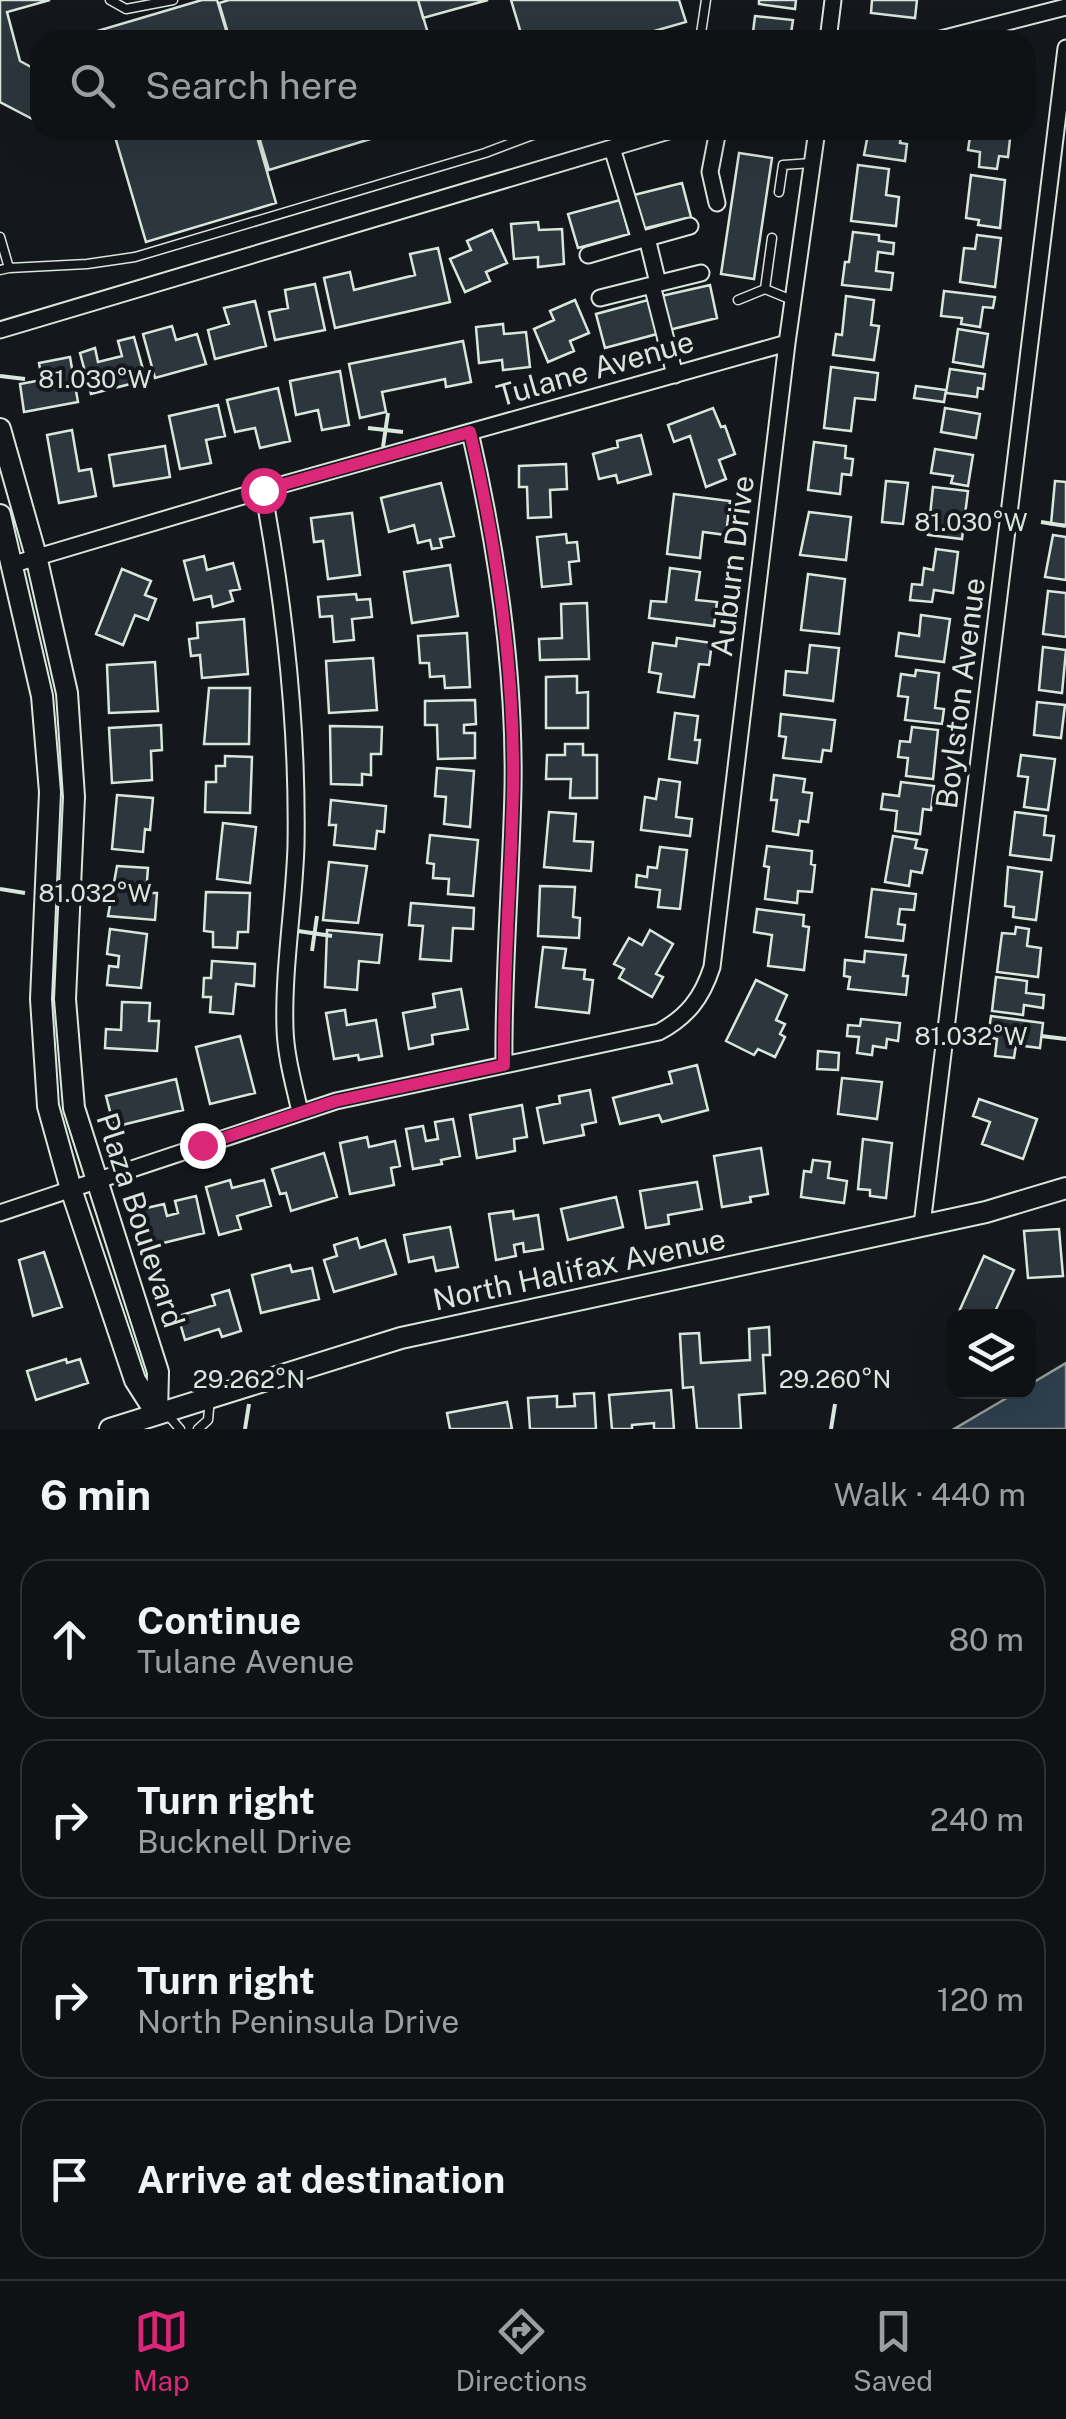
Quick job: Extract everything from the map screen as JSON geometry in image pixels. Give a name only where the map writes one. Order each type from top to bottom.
[{"type":"street","points":[[829,30],[833,0]]},
{"type":"street","points":[[975,30],[1066,7]]},
{"type":"street","name":"Boylston Avenue","points":[[922,1225],[1066,48]]},
{"type":"street","points":[[0,330],[639,140]]},
{"type":"street","points":[[716,140],[710,172],[717,203]]},
{"type":"street","name":"Auburn Drive","points":[[504,1065],[659,1032],[678,1022],[705,990],[712,967],[787,343],[815,140]]},
{"type":"street","points":[[612,148],[643,239],[675,374]]},
{"type":"street","points":[[588,256],[690,226]]},
{"type":"street","points":[[600,298],[701,273]]},
{"type":"street","name":"Tulane Avenue","points":[[14,564],[787,343]]},
{"type":"street","name":"Plaza Boulevard","points":[[0,429],[36,556],[67,692],[74,797],[65,999],[74,1108],[158,1372],[161,1412]]},
{"type":"street","points":[[0,1213],[300,1112],[504,1065],[504,955],[513,788],[509,685],[494,544],[470,432]]},
{"type":"street","points":[[263,490],[280,580],[294,713],[296,846],[285,1027],[300,1112]]},
{"type":"street","name":"Plaza Boulevard","points":[[0,515],[42,696],[50,792],[42,1017],[48,1106],[71,1189],[135,1380],[161,1412]]},
{"type":"street","name":"North Halifax Avenue","points":[[110,1429],[401,1338],[986,1212],[1066,1188]]},
{"type":"lane","points":[[110,0],[126,9],[173,0]]},
{"type":"lane","points":[[702,30],[706,0]]},
{"type":"lane","points":[[0,237],[4,269],[135,257],[519,140]]},
{"type":"lane","points":[[779,192],[782,165],[812,163]]},
{"type":"lane","points":[[765,289],[772,238]]},
{"type":"lane","points":[[738,300],[765,289],[793,300]]},
{"type":"lane","points":[[198,1429],[208,1420],[210,1397]]},
{"type":"lane","points":[[161,1412],[180,1429]]},
{"type":"water","points":[[1066,1363],[1066,1429],[954,1429],[1005,1399],[1036,1399],[1036,1381]]},
{"type":"building","points":[[0,0],[50,0],[7,12],[20,61],[30,66],[30,118],[0,102]]},
{"type":"building","points":[[202,0],[217,0],[226,30],[101,30]]},
{"type":"building","points":[[418,0],[427,30],[227,30],[219,3]]},
{"type":"building","points":[[418,0],[488,0],[423,18]]},
{"type":"building","points":[[511,0],[679,0],[686,22],[658,30],[520,30]]},
{"type":"building","points":[[759,0],[796,0],[795,9],[759,4]]},
{"type":"building","points":[[872,0],[917,0],[915,18],[871,13]]},
{"type":"building","points":[[755,16],[793,20],[792,30],[753,30]]},
{"type":"building","points":[[116,140],[258,140],[276,203],[146,242]]},
{"type":"building","points":[[260,140],[367,140],[269,170]]},
{"type":"building","points":[[867,140],[900,140],[907,144],[905,161],[864,155]]},
{"type":"building","points":[[970,140],[1010,140],[1008,157],[999,156],[997,169],[979,167],[980,152],[968,150]]},
{"type":"building","points":[[739,153],[772,158],[754,279],[721,274]]},
{"type":"building","points":[[858,165],[889,169],[886,195],[899,197],[896,226],[851,221]]},
{"type":"building","points":[[971,175],[1005,180],[1000,228],[978,225],[979,220],[966,218]]},
{"type":"building","points":[[682,183],[691,217],[638,230],[630,196]]},
{"type":"building","points":[[620,200],[629,234],[578,248],[568,214]]},
{"type":"building","points":[[538,222],[539,230],[562,229],[564,264],[538,267],[538,257],[514,259],[511,224]]},
{"type":"building","points":[[492,230],[507,263],[486,272],[490,281],[465,292],[450,259],[471,250],[467,241]]},
{"type":"building","points":[[853,232],[879,235],[879,241],[894,243],[893,254],[878,252],[876,271],[893,273],[891,290],[842,285]]},
{"type":"building","points":[[977,235],[1001,238],[995,287],[960,282],[964,248],[975,249]]},
{"type":"building","points":[[438,248],[450,302],[335,328],[324,278],[350,272],[354,290],[415,275],[410,254]]},
{"type":"building","points":[[315,284],[325,330],[275,340],[269,312],[288,308],[285,290]]},
{"type":"building","points":[[710,285],[717,318],[665,331],[657,297]]},
{"type":"building","points":[[944,291],[995,297],[993,308],[983,307],[980,327],[961,324],[962,318],[941,316]]},
{"type":"building","points":[[846,296],[874,300],[871,325],[879,326],[874,360],[833,355],[836,334],[842,335]]},
{"type":"building","points":[[575,300],[589,333],[570,341],[574,351],[548,362],[534,329],[554,320],[550,311]]},
{"type":"building","points":[[648,300],[657,334],[605,348],[596,314]]},
{"type":"building","points":[[255,301],[266,346],[215,359],[208,330],[229,324],[224,308]]},
{"type":"building","points":[[503,324],[504,334],[526,332],[530,367],[503,370],[502,360],[479,363],[476,327]]},
{"type":"building","points":[[172,326],[176,340],[197,334],[206,364],[155,378],[143,334]]},
{"type":"building","points":[[958,329],[988,334],[983,367],[953,362]]},
{"type":"building","points":[[134,337],[146,380],[91,394],[80,353],[95,348],[98,362],[122,356],[118,341]]},
{"type":"building","points":[[463,341],[471,382],[446,387],[445,379],[382,392],[386,412],[360,418],[349,364]]},
{"type":"building","points":[[70,357],[78,402],[24,412],[20,384],[42,380],[39,363]]},
{"type":"building","points":[[831,367],[878,373],[875,400],[855,398],[851,431],[824,428]]},
{"type":"building","points":[[950,369],[985,374],[983,389],[978,388],[977,397],[946,393]]},
{"type":"building","points":[[340,371],[349,425],[322,430],[318,410],[296,415],[290,381]]},
{"type":"building","points":[[916,386],[946,390],[944,402],[914,398]]},
{"type":"building","points":[[278,388],[290,441],[260,448],[255,428],[235,432],[227,400]]},
{"type":"building","points":[[218,405],[225,436],[206,440],[211,463],[180,469],[169,416]]},
{"type":"building","points":[[713,408],[721,427],[725,426],[735,454],[719,460],[726,479],[706,487],[690,436],[674,442],[668,425]]},
{"type":"building","points":[[945,408],[980,414],[976,438],[941,432]]},
{"type":"building","points":[[72,430],[79,471],[91,469],[96,496],[59,503],[47,435]]},
{"type":"building","points":[[641,435],[651,474],[618,483],[616,475],[599,479],[593,454],[618,447],[617,441]]},
{"type":"building","points":[[814,442],[846,446],[845,458],[853,459],[851,475],[842,474],[840,494],[808,490]]},
{"type":"building","points":[[165,446],[170,477],[114,486],[109,455]]},
{"type":"building","points":[[935,449],[973,455],[968,486],[951,483],[953,476],[931,473]]},
{"type":"building","points":[[566,464],[567,489],[550,490],[551,517],[528,518],[527,487],[519,487],[519,466]]},
{"type":"building","points":[[886,481],[908,483],[903,524],[882,522]]},
{"type":"building","points":[[1055,481],[1066,482],[1066,525],[1051,524]]},
{"type":"building","points":[[441,483],[454,536],[440,539],[442,547],[432,549],[430,540],[418,543],[414,525],[389,532],[381,498]]},
{"type":"building","points":[[933,487],[968,491],[962,539],[928,535]]},
{"type":"building","points":[[674,494],[730,501],[726,535],[703,532],[700,558],[667,554]]},
{"type":"building","points":[[809,512],[851,517],[846,560],[800,555]]},
{"type":"building","points":[[352,513],[360,575],[328,579],[323,541],[314,542],[311,518]]},
{"type":"building","points":[[566,534],[567,543],[577,542],[579,561],[569,562],[571,584],[542,587],[537,537]]},
{"type":"building","points":[[1053,535],[1066,537],[1066,580],[1045,577]]},
{"type":"building","points":[[936,549],[958,552],[953,593],[934,590],[932,602],[910,600],[912,584],[922,585],[924,568],[933,570]]},
{"type":"building","points":[[204,556],[207,570],[233,563],[240,589],[230,591],[233,601],[213,607],[211,596],[194,600],[184,561]]},
{"type":"building","points":[[450,565],[458,616],[412,623],[404,572]]},
{"type":"building","points":[[670,568],[700,572],[696,600],[717,602],[714,626],[649,618],[651,601],[666,602]]},
{"type":"building","points":[[122,569],[151,581],[145,595],[156,599],[148,620],[135,615],[123,645],[96,634]]},
{"type":"building","points":[[808,574],[845,579],[839,634],[801,630]]},
{"type":"building","points":[[1048,591],[1066,593],[1066,637],[1043,634]]},
{"type":"building","points":[[356,594],[357,600],[370,599],[372,617],[352,619],[354,640],[334,642],[332,616],[320,617],[318,597]]},
{"type":"building","points":[[587,603],[589,659],[540,660],[539,639],[562,638],[561,604]]},
{"type":"building","points":[[921,615],[950,619],[944,662],[896,656],[899,633],[919,636]]},
{"type":"building","points":[[244,619],[248,674],[202,678],[200,655],[191,656],[189,639],[198,638],[197,623]]},
{"type":"building","points":[[467,633],[470,687],[445,688],[444,676],[430,677],[429,663],[420,663],[418,636]]},
{"type":"building","points":[[677,638],[712,643],[709,665],[699,664],[694,697],[658,692],[661,674],[649,672],[653,643],[676,646]]},
{"type":"building","points":[[810,645],[839,648],[833,701],[784,695],[786,671],[807,673]]},
{"type":"building","points":[[1043,647],[1066,650],[1062,693],[1039,690]]},
{"type":"building","points":[[373,658],[377,710],[329,713],[326,661]]},
{"type":"building","points":[[155,662],[158,711],[109,713],[107,665]]},
{"type":"building","points":[[916,670],[939,673],[935,708],[944,709],[942,724],[905,720],[908,697],[898,696],[901,674],[915,676]]},
{"type":"building","points":[[577,676],[577,693],[588,692],[588,728],[546,728],[546,677]]},
{"type":"building","points":[[209,688],[250,688],[249,744],[204,744]]},
{"type":"building","points":[[475,700],[476,724],[464,725],[464,733],[475,733],[475,758],[438,759],[437,725],[425,725],[425,701]]},
{"type":"building","points":[[1037,702],[1065,705],[1061,738],[1034,735]]},
{"type":"building","points":[[675,713],[698,716],[697,763],[669,759]]},
{"type":"building","points":[[781,714],[835,720],[831,751],[823,750],[821,762],[783,758],[786,737],[779,736]]},
{"type":"building","points":[[161,725],[162,750],[151,751],[152,780],[112,783],[109,728]]},
{"type":"building","points":[[330,726],[382,727],[381,754],[371,754],[371,775],[362,774],[362,785],[331,784]]},
{"type":"building","points":[[912,727],[938,730],[933,779],[906,776],[908,758],[898,757],[900,741],[910,742]]},
{"type":"building","points":[[565,744],[583,744],[583,755],[597,755],[597,798],[570,798],[571,779],[546,779],[547,755],[565,755]]},
{"type":"building","points":[[1021,755],[1055,759],[1048,810],[1024,807],[1028,777],[1018,776]]},
{"type":"building","points":[[225,756],[252,757],[250,813],[205,812],[206,782],[216,782],[216,766],[225,766]]},
{"type":"building","points":[[437,768],[474,771],[470,827],[444,824],[446,797],[435,796]]},
{"type":"building","points":[[774,775],[805,779],[803,792],[812,793],[808,822],[800,821],[798,835],[773,831],[777,800],[771,800]]},
{"type":"building","points":[[659,779],[680,782],[676,817],[692,819],[690,836],[641,830],[645,797],[656,799]]},
{"type":"building","points":[[901,782],[934,786],[931,810],[923,809],[920,834],[895,831],[897,811],[881,809],[883,794],[899,796]]},
{"type":"building","points":[[117,795],[153,798],[143,852],[112,849]]},
{"type":"building","points":[[331,800],[386,806],[384,832],[377,831],[375,849],[334,845],[336,825],[329,825]]},
{"type":"building","points":[[549,812],[576,814],[574,841],[593,842],[591,871],[544,867]]},
{"type":"building","points":[[1015,812],[1046,816],[1044,835],[1054,836],[1051,860],[1010,855]]},
{"type":"building","points":[[223,823],[256,827],[250,883],[217,879]]},
{"type":"building","points":[[430,835],[478,840],[473,896],[448,894],[449,879],[433,878],[434,864],[427,863]]},
{"type":"building","points":[[893,836],[917,840],[915,848],[927,850],[922,873],[911,871],[909,886],[885,882]]},
{"type":"building","points":[[767,846],[812,851],[812,892],[798,891],[797,903],[765,899]]},
{"type":"building","points":[[660,847],[687,850],[680,909],[658,907],[660,890],[636,887],[637,875],[647,877],[648,867],[657,868]]},
{"type":"building","points":[[329,862],[367,866],[358,923],[323,920]]},
{"type":"building","points":[[117,866],[148,868],[146,893],[157,893],[155,920],[108,916]]},
{"type":"building","points":[[1008,867],[1042,872],[1036,920],[1013,917],[1014,907],[1005,906]]},
{"type":"building","points":[[540,886],[575,887],[573,917],[580,918],[579,938],[538,936]]},
{"type":"building","points":[[872,889],[916,894],[914,910],[900,909],[898,924],[905,925],[903,941],[866,937]]},
{"type":"building","points":[[206,892],[250,893],[248,932],[238,932],[237,948],[213,947],[213,932],[204,931]]},
{"type":"building","points":[[411,903],[474,908],[473,929],[453,928],[451,961],[420,959],[423,926],[409,925]]},
{"type":"building","points":[[757,909],[804,915],[803,926],[809,927],[804,970],[768,966],[772,935],[754,932]]},
{"type":"building","points":[[1016,927],[1029,929],[1027,946],[1041,948],[1038,977],[997,972],[1002,933],[1015,934]]},
{"type":"building","points":[[110,929],[147,934],[141,988],[107,985],[109,966],[118,967],[119,956],[107,954]]},
{"type":"building","points":[[327,930],[382,935],[379,963],[359,961],[357,990],[325,987]]},
{"type":"building","points":[[650,930],[673,944],[656,974],[663,977],[652,997],[619,978],[624,969],[614,964],[629,938],[642,945]]},
{"type":"building","points":[[543,947],[566,949],[563,968],[585,970],[584,979],[593,980],[589,1013],[536,1007]]},
{"type":"building","points":[[865,951],[906,955],[906,995],[848,989],[850,977],[844,976],[845,960],[864,962]]},
{"type":"building","points":[[212,961],[255,964],[254,986],[236,984],[233,1014],[210,1012],[211,997],[203,997],[204,978],[211,978]]},
{"type":"building","points":[[996,977],[1027,981],[1026,993],[1044,995],[1043,1008],[1024,1005],[1023,1015],[992,1011]]},
{"type":"building","points":[[756,980],[787,995],[776,1020],[785,1024],[780,1034],[785,1037],[775,1057],[758,1049],[754,1055],[726,1041]]},
{"type":"building","points":[[461,989],[468,1029],[432,1035],[433,1044],[409,1049],[403,1013],[435,1007],[433,994]]},
{"type":"building","points":[[122,1002],[150,1003],[149,1021],[159,1021],[157,1051],[105,1048],[106,1029],[121,1030]]},
{"type":"building","points":[[345,1010],[347,1025],[376,1020],[382,1056],[334,1059],[326,1013]]},
{"type":"building","points":[[991,1016],[1043,1023],[1040,1048],[1016,1045],[1014,1058],[995,1056],[997,1039],[988,1037]]},
{"type":"building","points":[[861,1019],[900,1023],[898,1041],[887,1039],[886,1048],[873,1046],[872,1055],[857,1053],[859,1037],[847,1036],[848,1025],[860,1026]]},
{"type":"building","points":[[240,1036],[255,1093],[210,1104],[196,1047]]},
{"type":"building","points":[[818,1051],[839,1053],[838,1070],[817,1069]]},
{"type":"building","points":[[697,1065],[708,1110],[662,1122],[659,1115],[620,1124],[613,1098],[672,1083],[669,1072]]},
{"type":"building","points":[[842,1078],[882,1082],[877,1119],[838,1114]]},
{"type":"building","points":[[176,1079],[183,1110],[114,1127],[106,1096]]},
{"type":"building","points":[[590,1090],[596,1122],[582,1125],[584,1135],[544,1143],[537,1108],[560,1103],[559,1096]]},
{"type":"building","points":[[979,1099],[1037,1119],[1023,1159],[982,1144],[990,1122],[973,1116]]},
{"type":"building","points":[[522,1105],[527,1137],[514,1139],[515,1151],[477,1158],[470,1115]]},
{"type":"building","points":[[453,1119],[460,1156],[413,1169],[406,1129],[423,1126],[426,1141],[438,1139],[435,1122]]},
{"type":"building","points":[[367,1137],[369,1147],[395,1141],[400,1166],[391,1168],[394,1185],[350,1194],[340,1143]]},
{"type":"building","points":[[863,1139],[892,1143],[886,1198],[858,1189]]},
{"type":"building","points":[[761,1148],[768,1194],[750,1197],[751,1202],[722,1207],[714,1156]]},
{"type":"building","points":[[324,1153],[337,1197],[291,1211],[286,1193],[280,1194],[272,1169]]},
{"type":"building","points":[[813,1160],[830,1162],[828,1178],[847,1181],[844,1203],[801,1197],[804,1171],[811,1172]]},
{"type":"building","points":[[230,1180],[232,1188],[264,1180],[271,1206],[237,1216],[241,1229],[219,1235],[206,1187]]},
{"type":"building","points":[[697,1182],[702,1209],[668,1215],[669,1224],[646,1228],[640,1191]]},
{"type":"building","points":[[196,1196],[204,1233],[151,1246],[142,1209],[164,1204],[167,1216],[178,1213],[175,1201]]},
{"type":"building","points":[[616,1197],[623,1227],[568,1240],[561,1209]]},
{"type":"building","points":[[513,1211],[514,1219],[538,1215],[543,1249],[524,1252],[523,1243],[514,1245],[516,1256],[496,1260],[489,1214]]},
{"type":"building","points":[[450,1227],[458,1267],[436,1271],[433,1257],[409,1262],[404,1235]]},
{"type":"building","points":[[1059,1229],[1063,1276],[1028,1278],[1024,1231]]},
{"type":"building","points":[[357,1238],[360,1248],[385,1240],[396,1274],[334,1292],[324,1260],[337,1256],[334,1245]]},
{"type":"building","points":[[44,1252],[62,1307],[33,1316],[19,1260]]},
{"type":"building","points":[[984,1256],[1014,1270],[996,1309],[960,1309]]},
{"type":"building","points":[[290,1265],[292,1272],[312,1268],[319,1299],[261,1313],[252,1275]]},
{"type":"building","points":[[229,1290],[241,1331],[222,1337],[219,1329],[185,1340],[178,1316],[215,1305],[212,1295]]},
{"type":"building","points":[[769,1327],[770,1355],[763,1355],[765,1393],[739,1395],[741,1429],[697,1429],[693,1387],[683,1388],[680,1334],[699,1333],[701,1363],[750,1360],[749,1329]]},
{"type":"building","points":[[66,1359],[67,1363],[80,1359],[88,1383],[36,1400],[27,1371]]},
{"type":"building","points":[[671,1390],[674,1429],[654,1429],[654,1423],[612,1429],[609,1395]]},
{"type":"building","points":[[594,1393],[596,1429],[530,1429],[528,1398],[557,1396],[557,1407],[575,1406],[574,1394]]},
{"type":"building","points":[[507,1402],[512,1429],[450,1429],[447,1413]]},
{"type":"route","points":[[202,1145],[336,1101],[504,1065],[504,955],[513,788],[509,685],[494,544],[470,432],[263,490]]}]
